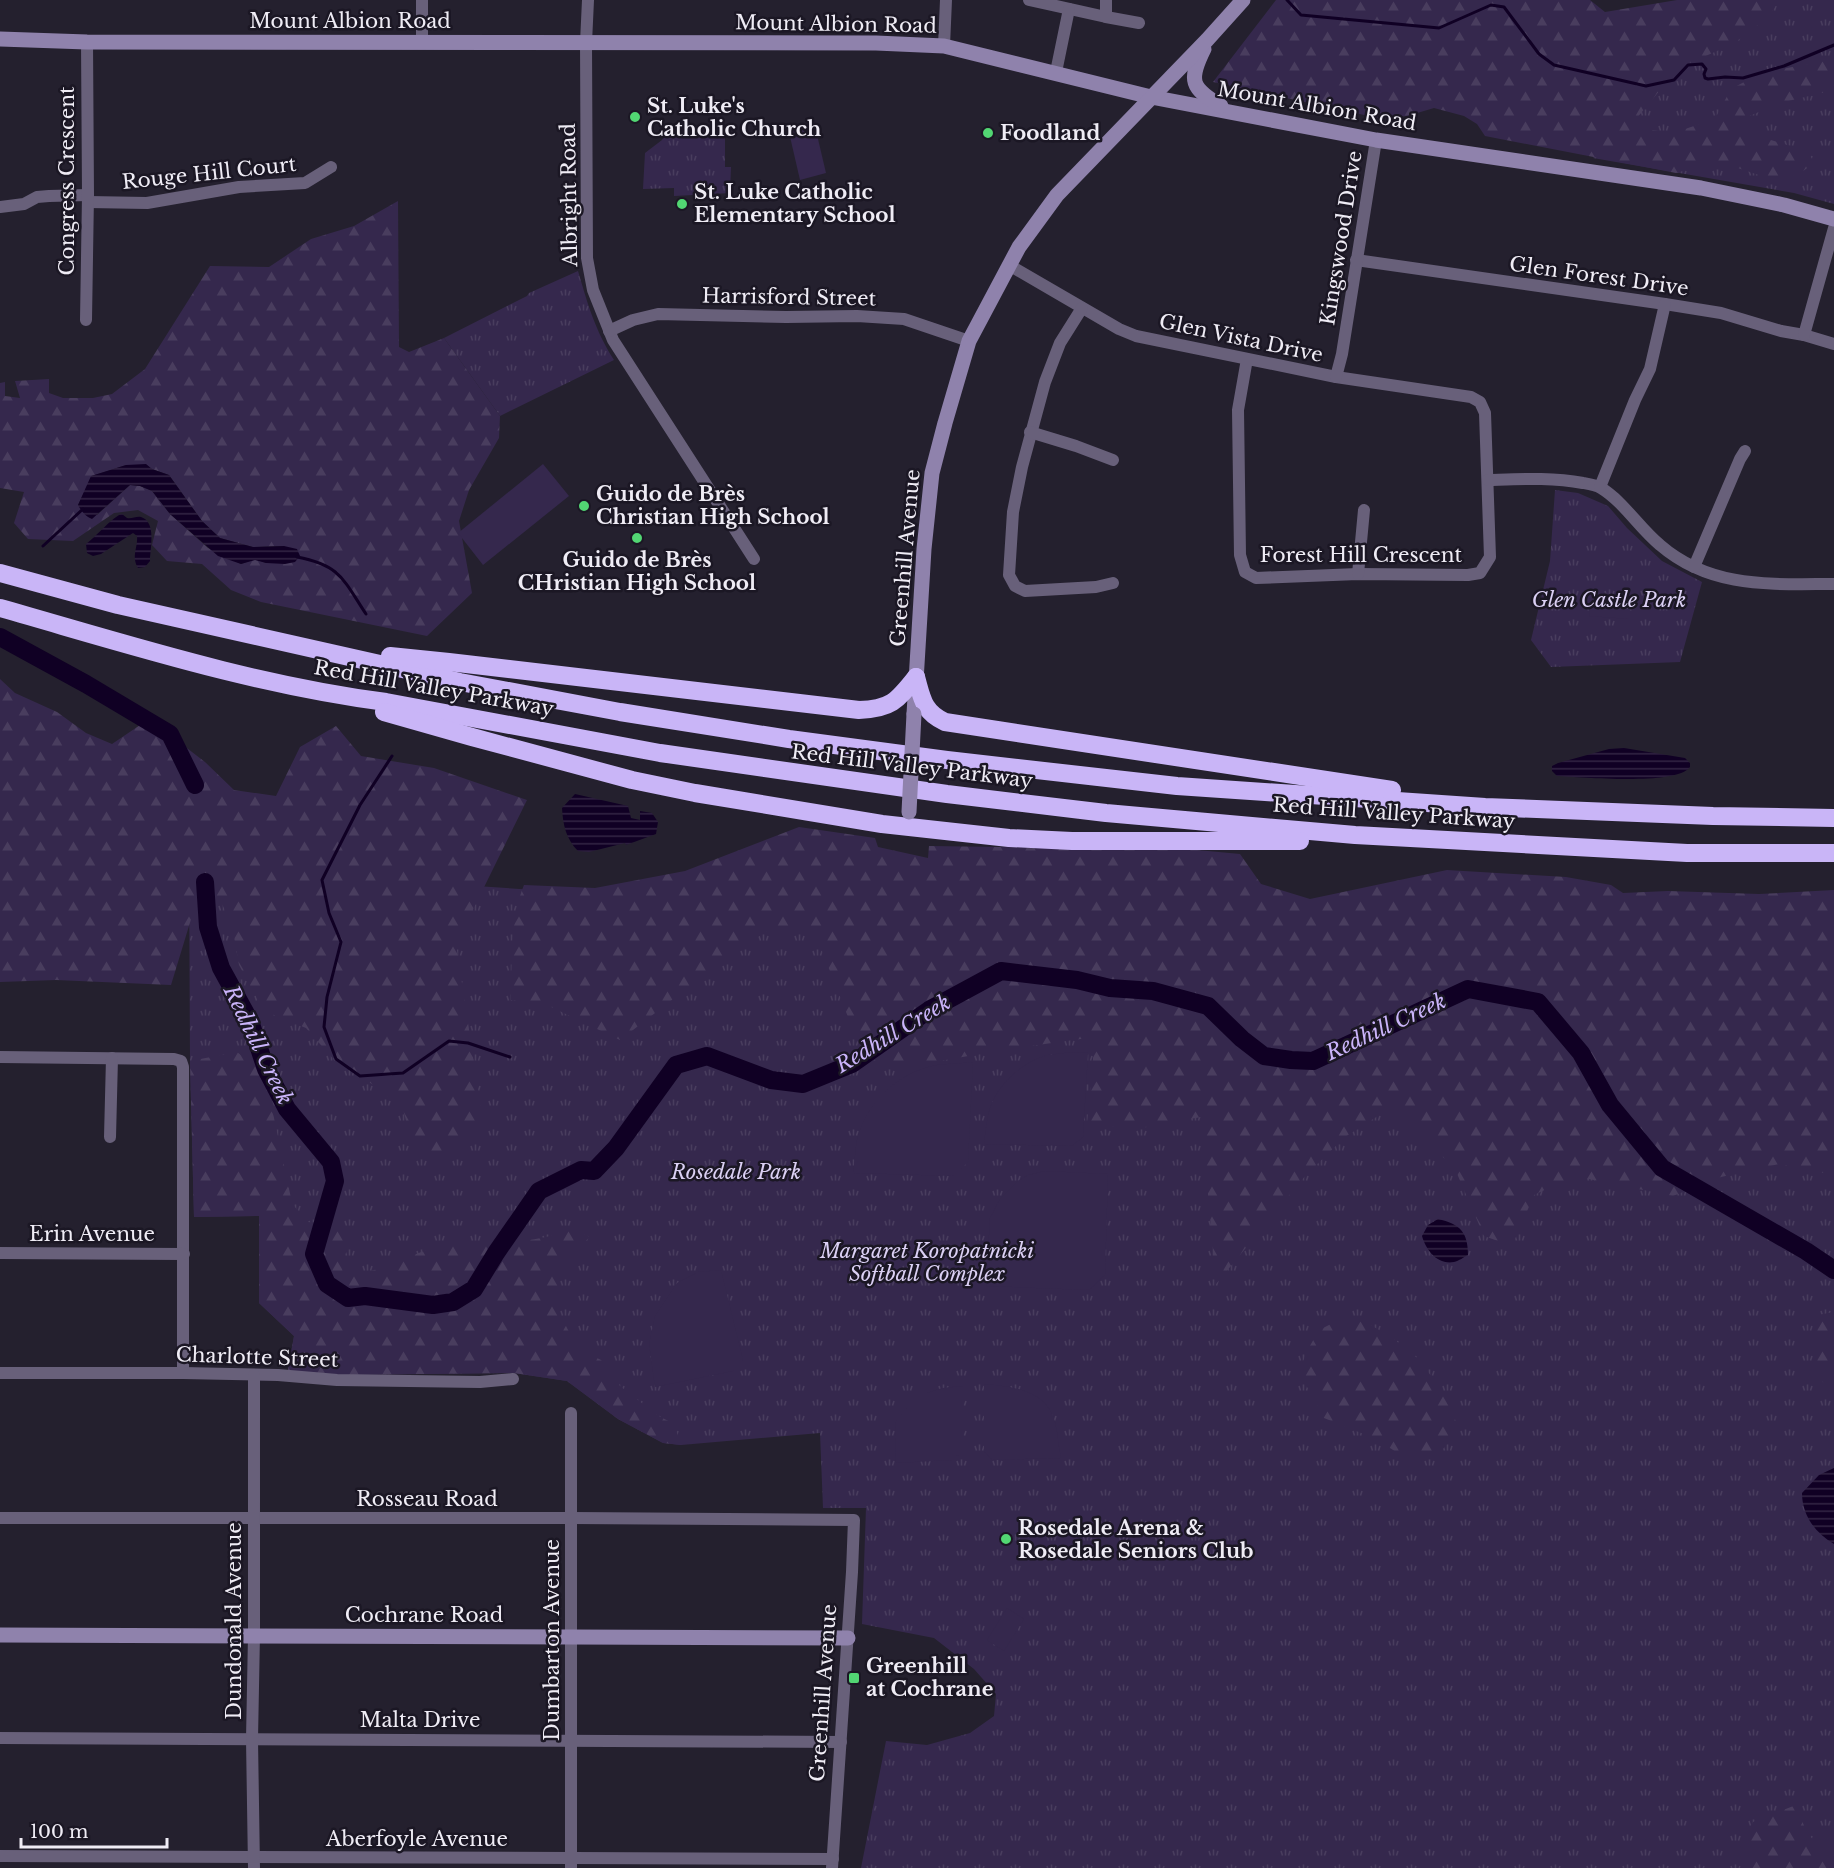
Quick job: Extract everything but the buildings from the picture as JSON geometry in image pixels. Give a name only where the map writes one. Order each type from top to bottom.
[{"type":"highway","name":"Red Hill Valley Parkway","points":[[0,573],[118,605],[460,681],[620,712],[789,739],[946,760],[1177,786],[1485,807],[1713,816],[1834,818]]},
{"type":"highway","name":"Red Hill Valley Parkway","points":[[0,608],[204,666],[346,697],[386,702],[660,753],[803,775],[1106,813],[1355,836],[1687,853],[1834,853]]},
{"type":"highway","points":[[313,649],[450,662],[859,710],[869,710],[890,704],[900,698],[916,677]]},
{"type":"highway","points":[[916,677],[925,706],[933,717],[945,722],[1405,792],[1454,797],[1485,807]]},
{"type":"highway","points":[[346,697],[385,712],[472,738],[632,780],[735,800],[909,820],[1009,838],[1072,841],[1308,841],[1355,836]]},
{"type":"street","points":[[422,0],[422,42]]},
{"type":"street","name":"Albright Road","points":[[588,0],[586,43],[587,258],[593,290],[609,331],[754,559]]},
{"type":"street","points":[[945,46],[946,0]]},
{"type":"street","points":[[1029,0],[1139,23]]},
{"type":"street","points":[[1106,0],[1106,17]]},
{"type":"street","name":"Greenhill Avenue","points":[[909,820],[924,549],[932,473],[969,341],[1019,247],[1057,195],[1208,40],[1243,0]]},
{"type":"street","points":[[1056,72],[1069,9]]},
{"type":"street","name":"Mount Albion Road","points":[[0,39],[87,42],[876,43],[945,46],[1151,97],[1376,140],[1701,188],[1785,205],[1834,219]]},
{"type":"street","points":[[1208,40],[1194,75],[1196,85],[1206,97],[1229,111]]},
{"type":"street","name":"Congress Crescent","points":[[86,320],[87,42]]},
{"type":"street","name":"Kingswood Drive","points":[[1336,377],[1342,354],[1376,140]]},
{"type":"street","name":"Rouge Hill Court","points":[[0,207],[24,204],[37,197],[49,196],[147,203],[238,187],[305,183],[331,167]]},
{"type":"street","points":[[1804,335],[1834,228]]},
{"type":"street","name":"Glen Forest Drive","points":[[1356,261],[1665,304],[1720,314],[1834,344]]},
{"type":"street","name":"Glen Vista Drive","points":[[1009,265],[1119,329],[1136,336],[1336,377],[1471,397],[1480,402]]},
{"type":"street","points":[[1600,487],[1650,369],[1665,304]]},
{"type":"street","points":[[1082,308],[1060,342],[1030,432],[1013,512],[1009,575],[1015,586],[1025,591],[1096,587],[1113,583]]},
{"type":"street","name":"Harrisford Street","points":[[609,331],[633,320],[658,314],[857,316],[904,319],[969,341]]},
{"type":"street","name":"Forest Hill Crescent","points":[[1247,359],[1238,410],[1240,555],[1245,572],[1256,578],[1480,573],[1490,557],[1485,413],[1480,402]]},
{"type":"street","points":[[1030,432],[1113,460]]},
{"type":"street","points":[[1694,567],[1745,451]]},
{"type":"street","points":[[1488,480],[1553,478],[1600,487],[1618,502],[1659,545],[1679,559],[1718,577],[1748,583],[1834,584]]},
{"type":"street","points":[[1358,574],[1364,510]]},
{"type":"street","points":[[0,1057],[174,1059],[181,1061],[183,1067],[183,1373]]},
{"type":"street","points":[[110,1137],[112,1058]]},
{"type":"street","name":"Erin Avenue","points":[[0,1253],[184,1254]]},
{"type":"street","name":"Charlotte Street","points":[[0,1373],[183,1373],[337,1380],[480,1382],[513,1379]]},
{"type":"street","name":"Dundonald Avenue","points":[[254,1375],[252,1739],[254,1863]]},
{"type":"street","name":"Dumbarton Avenue","points":[[571,1864],[572,1413]]},
{"type":"street","name":"Rosseau Road","points":[[0,1518],[854,1520]]},
{"type":"street","name":"Greenhill Avenue","points":[[833,1864],[854,1520]]},
{"type":"street","name":"Cochrane Road","points":[[0,1635],[848,1638]]},
{"type":"street","name":"Malta Drive","points":[[0,1738],[841,1742]]},
{"type":"street","name":"Aberfoyle Avenue","points":[[0,1856],[254,1863],[833,1864]]},
{"type":"green space","points":[[1276,0],[1590,0],[1605,12],[1677,0],[1780,0],[1767,18],[1733,44],[1685,65],[1636,119],[1652,130],[1673,133],[1717,115],[1731,89],[1761,73],[1834,59],[1834,90],[1780,103],[1747,117],[1741,131],[1807,151],[1814,162],[1792,177],[1772,178],[1727,165],[1715,164],[1676,173],[1485,136],[1477,124],[1464,116],[1434,108],[1407,116],[1378,118],[1213,82]]},
{"type":"green space","points":[[1749,0],[1834,0],[1834,204],[1794,193],[1593,158],[1689,46]]},
{"type":"green space","points":[[814,122],[826,173],[800,180],[788,128]]},
{"type":"green space","points":[[725,126],[725,167],[731,167],[730,193],[674,196],[674,188],[643,189],[645,153],[662,140],[667,129]]},
{"type":"green space","points":[[398,201],[399,347],[409,352],[444,338],[500,416],[499,438],[469,490],[459,521],[472,593],[427,636],[261,602],[231,590],[202,564],[167,561],[152,545],[158,521],[138,510],[114,513],[73,541],[28,539],[14,523],[24,492],[0,488],[0,383],[5,382],[5,396],[20,398],[15,381],[49,379],[49,393],[63,398],[93,398],[112,394],[145,369],[210,266],[269,267],[311,239],[354,226]],"holes":[[[126,465],[146,465],[169,475],[202,521],[220,538],[253,547],[284,546],[295,562],[266,563],[255,559],[241,564],[208,548],[170,514],[152,491],[140,486],[130,485],[97,515],[78,505],[92,476]]]},
{"type":"green space","points":[[578,271],[597,328],[614,360],[500,416],[444,338],[529,293]]},
{"type":"green space","points":[[543,464],[569,496],[483,565],[458,533]]},
{"type":"green space","name":"Glen Castle Park","points":[[1555,490],[1578,493],[1608,506],[1627,528],[1662,561],[1702,582],[1680,662],[1551,667],[1531,640],[1550,561]]},
{"type":"green space","points":[[1590,607],[1629,609],[1629,619],[1589,616]]},
{"type":"green space","points":[[0,679],[15,693],[57,712],[86,733],[112,744],[149,719],[205,762],[234,790],[276,796],[300,747],[336,726],[361,756],[434,768],[527,800],[456,944],[484,1128],[447,1160],[414,1151],[403,1109],[375,1086],[334,1060],[306,1028],[264,1011],[239,965],[232,925],[222,904],[192,916],[171,985],[56,980],[0,982]]},
{"type":"green space","points":[[799,827],[875,838],[878,847],[928,858],[929,846],[1197,850],[1240,854],[1261,884],[1310,899],[1447,870],[1566,877],[1611,885],[1623,893],[1668,891],[1759,894],[1834,890],[1834,1175],[1779,1164],[1721,1177],[1673,1196],[1574,1176],[1534,1195],[1512,1246],[1484,1236],[1455,1169],[1392,1107],[1345,1137],[1306,1175],[1216,1284],[1201,1117],[1136,1129],[1087,1124],[1095,1037],[1002,1050],[895,1069],[863,1055],[813,928],[770,929],[729,956],[620,1040],[545,1004],[511,1000],[514,926],[524,885],[595,888],[685,871]]},
{"type":"green space","points":[[189,867],[745,904],[1402,1106],[1834,1113],[1834,1868],[861,1868],[886,1741],[927,1745],[970,1733],[994,1716],[996,1694],[974,1669],[934,1638],[862,1624],[866,1508],[823,1508],[820,1433],[681,1445],[663,1443],[618,1419],[567,1381],[514,1373],[329,1375],[288,1370],[294,1336],[259,1303],[259,1216],[194,1217]]},
{"type":"green space","points":[[237,1052],[259,1069],[267,1085],[292,1203],[306,1222],[326,1223],[345,1232],[349,1246],[342,1262],[343,1276],[368,1272],[450,1243],[526,1241],[574,1229],[590,1237],[573,1252],[560,1274],[559,1312],[577,1348],[601,1360],[620,1386],[657,1415],[674,1424],[681,1445],[663,1443],[618,1419],[567,1381],[514,1373],[329,1375],[288,1370],[294,1336],[259,1303],[259,1216],[194,1217],[190,1061]]},
{"type":"green space","points":[[1072,1052],[1088,1053],[1083,1137],[1072,1146],[984,1144],[991,1106],[1002,1086],[1018,1070],[1038,1058]]},
{"type":"green space","points":[[973,1062],[968,1162],[954,1176],[853,1173],[857,1140],[863,1124],[869,1112],[886,1091],[919,1070],[937,1065]]},
{"type":"green space","points":[[1045,1171],[1108,1174],[1105,1275],[1089,1290],[986,1286],[990,1218],[1000,1199],[1018,1181],[1028,1175]]},
{"type":"green space","points":[[721,1270],[743,1360],[733,1371],[655,1387],[649,1344],[655,1316],[677,1283],[698,1272]]},
{"type":"green space","points":[[1834,1312],[1834,1390],[1817,1378],[1812,1316]]},
{"type":"green space","points":[[1341,1319],[1365,1322],[1390,1336],[1416,1357],[1440,1387],[1459,1428],[1443,1449],[1404,1457],[1376,1439],[1324,1418],[1306,1385],[1301,1367],[1319,1330]]},
{"type":"green space","points":[[984,1384],[1014,1388],[1041,1400],[1053,1416],[1061,1458],[992,1460],[984,1451]]},
{"type":"green space","points":[[963,1386],[963,1451],[952,1460],[895,1463],[896,1421],[907,1408],[927,1393],[942,1388]]},
{"type":"green space","points":[[1007,1608],[1024,1619],[1004,1651],[987,1640]]},
{"type":"green space","points":[[1796,1805],[1812,1839],[1825,1845],[1834,1845],[1834,1868],[1740,1868],[1748,1850],[1748,1832],[1753,1822]]},
{"type":"shaded area","points":[[146,464],[152,469],[169,475],[202,521],[220,538],[253,547],[284,546],[297,549],[300,556],[295,562],[285,564],[255,560],[241,564],[218,556],[170,514],[152,491],[140,486],[130,485],[92,519],[81,510],[78,505],[91,476],[126,465]]},
{"type":"shaded area","points":[[122,514],[127,518],[141,517],[149,524],[152,536],[150,561],[145,567],[138,568],[136,564],[137,536],[133,533],[101,554],[93,556],[87,553],[86,544]]},
{"type":"shaded area","points":[[1624,748],[1685,758],[1690,763],[1690,767],[1681,773],[1667,777],[1628,779],[1557,776],[1552,771],[1552,766],[1558,763],[1609,749]]},
{"type":"shaded area","points":[[575,794],[628,806],[631,818],[640,820],[640,811],[652,813],[658,822],[656,834],[626,845],[625,843],[589,852],[578,851],[566,831],[562,808]]},
{"type":"shaded area","points":[[1438,1219],[1461,1230],[1468,1247],[1468,1255],[1448,1262],[1437,1259],[1429,1251],[1422,1236],[1428,1225]]},
{"type":"shaded area","points":[[1834,1468],[1834,1544],[1811,1523],[1804,1509],[1802,1493],[1819,1475]]},
{"type":"waterway","points":[[1287,0],[1301,15],[1439,28],[1491,5],[1504,7],[1539,54],[1554,65],[1646,86],[1674,80],[1688,65],[1702,64],[1706,69],[1705,78],[1708,79],[1743,78],[1784,66],[1834,45]]},
{"type":"waterway","points":[[43,546],[83,509]]},
{"type":"waterway","points":[[297,557],[323,564],[332,569],[352,591],[366,614]]},
{"type":"waterway","name":"Redhill Creek","points":[[0,637],[170,734],[195,785]]},
{"type":"waterway","points":[[392,756],[360,805],[322,880],[329,913],[341,942],[327,997],[324,1027],[336,1059],[360,1076],[403,1073],[449,1041],[468,1043],[510,1057]]},
{"type":"waterway","name":"Redhill Creek","points":[[205,882],[208,927],[221,968],[250,1021],[266,1069],[287,1109],[331,1162],[335,1181],[314,1254],[327,1284],[348,1298],[365,1296],[433,1305],[453,1302],[474,1289],[539,1191],[581,1170],[594,1171],[616,1148],[676,1065],[707,1056],[771,1080],[803,1084],[852,1064],[929,1010],[1001,971],[1077,980],[1110,988],[1153,991],[1208,1006],[1242,1039],[1264,1056],[1291,1060],[1313,1061],[1468,989],[1538,1002],[1581,1053],[1610,1105],[1662,1168],[1806,1251],[1834,1270]]},
{"type":"place","name":"St. Luke's Catholic Church","points":[[635,117]]},
{"type":"place","name":"Foodland","points":[[988,133]]},
{"type":"place","name":"St. Luke Catholic Elementary School","points":[[682,204]]},
{"type":"place","name":"Guido de Brès Christian High School","points":[[584,506]]},
{"type":"place","name":"Guido de Brès CHristian High School","points":[[637,538]]},
{"type":"place","name":"Rosedale Arena & Rosedale Seniors Club","points":[[1006,1539]]},
{"type":"place","name":"Greenhill at Cochrane","points":[[854,1678]]},
{"type":"park label","name":"Rosedale Park","points":[[736,1172]]},
{"type":"park label","name":"Margaret Koropatnicki Softball Complex","points":[[927,1262]]}]
